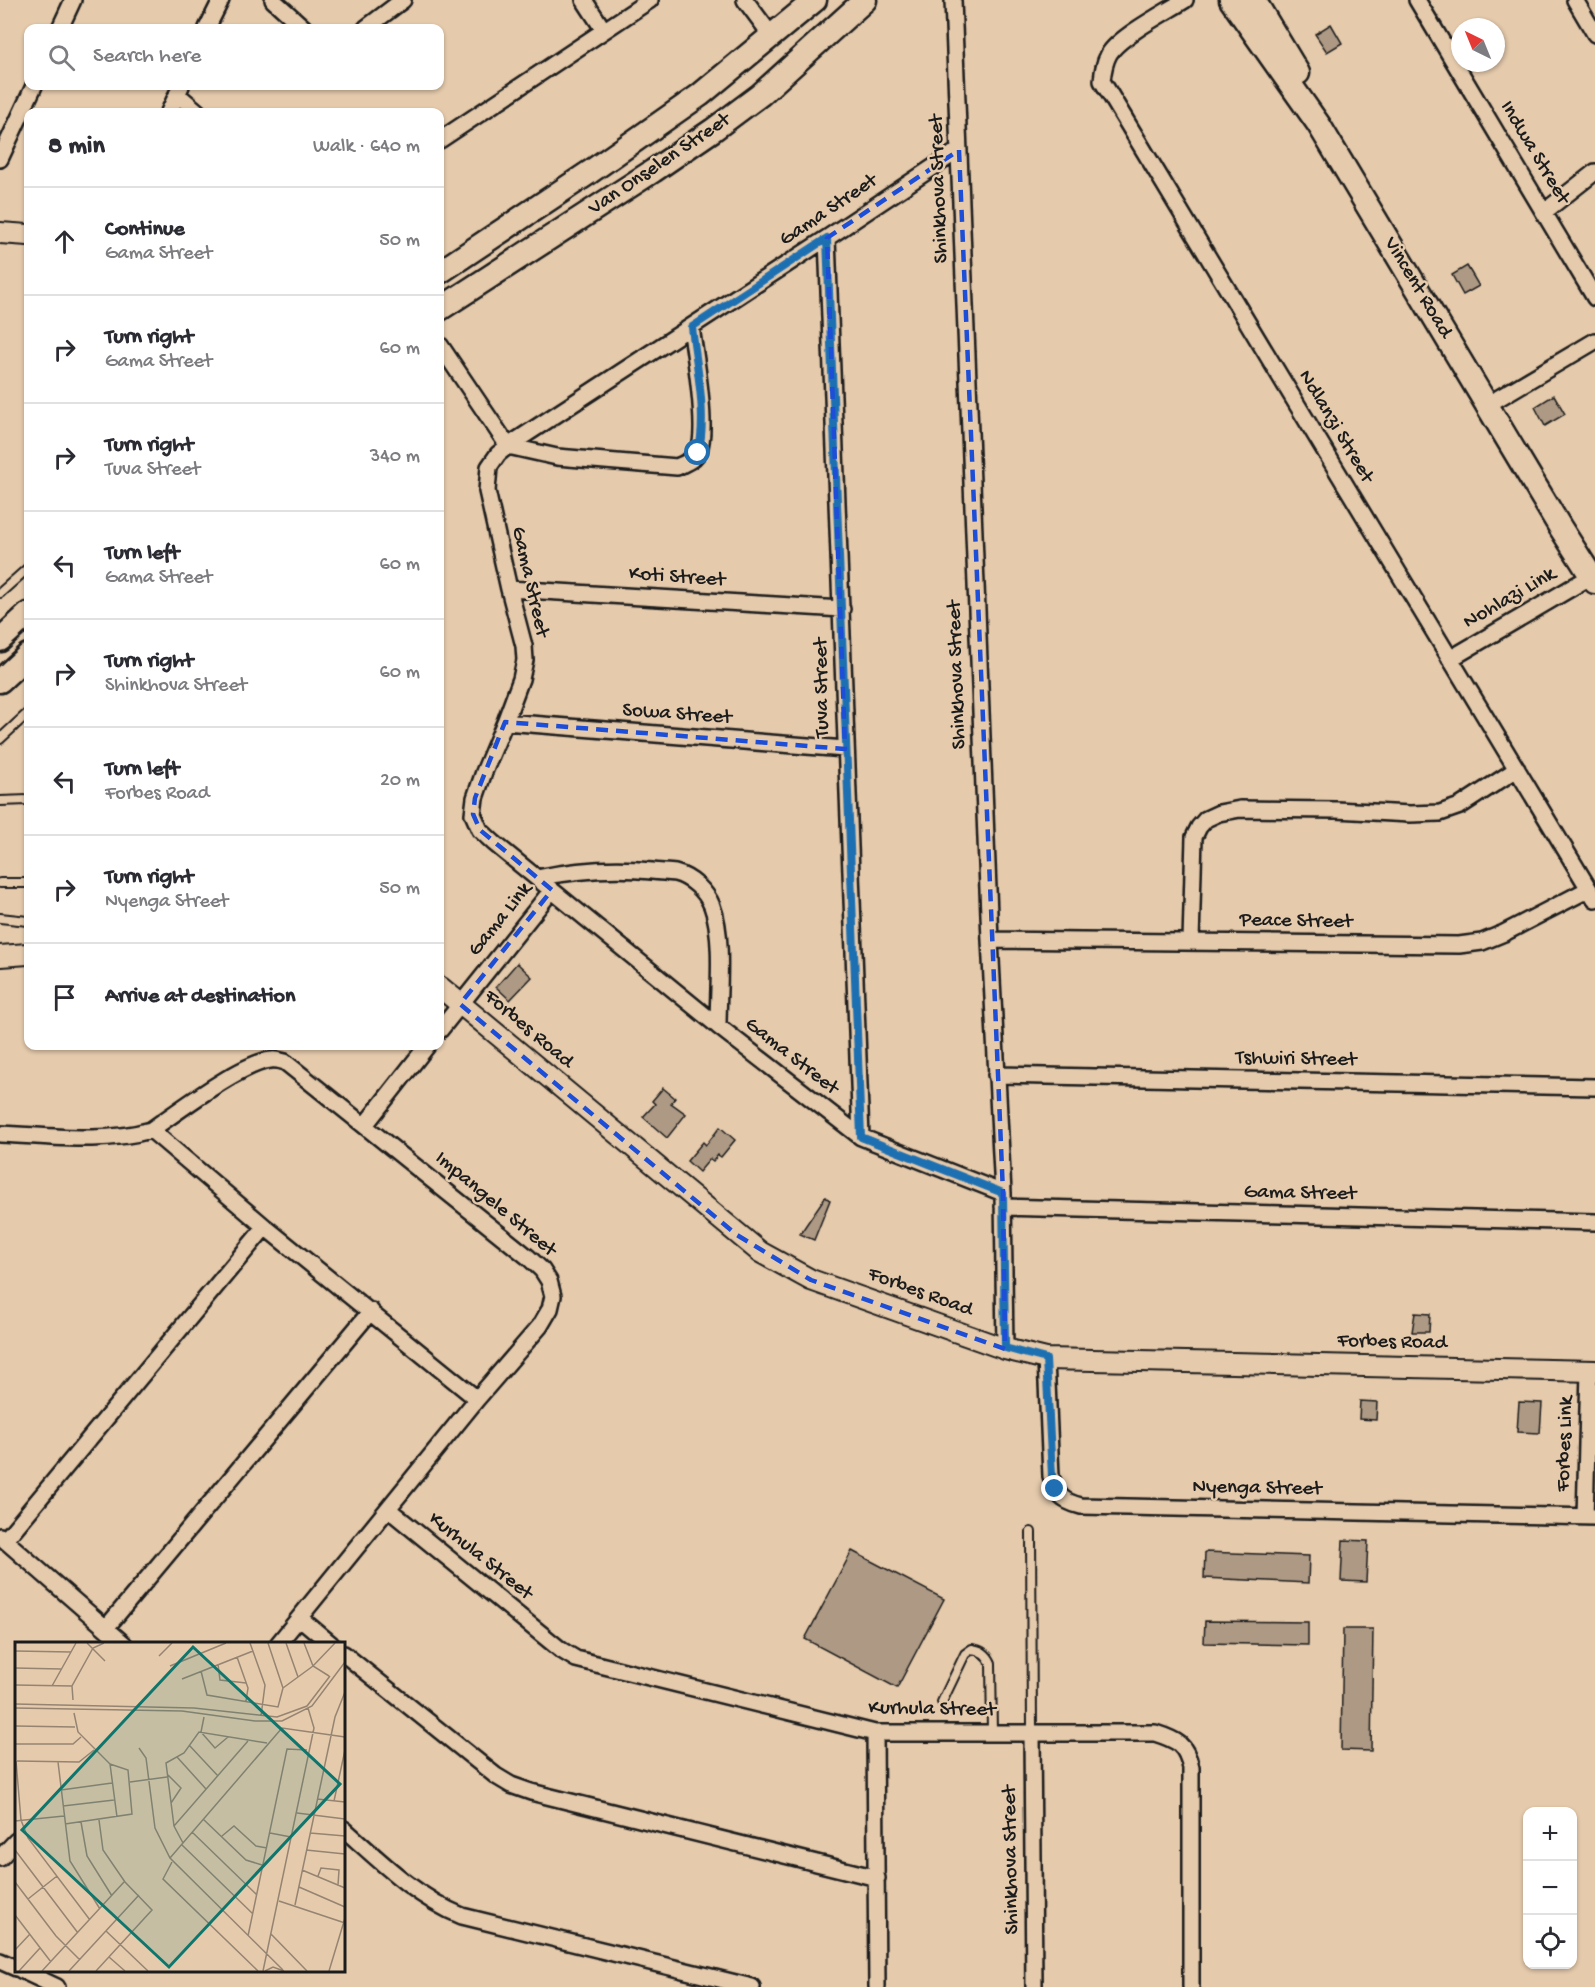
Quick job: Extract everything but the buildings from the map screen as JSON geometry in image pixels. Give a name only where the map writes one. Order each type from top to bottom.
[{"type":"main road","name":"Van Onselen Street","points":[[444,269],[700,95],[815,0]]},
{"type":"main road","name":"Van Onselen Street","points":[[444,306],[713,130],[760,95],[865,0]]},
{"type":"main road","name":"Vincent Road","points":[[1231,0],[1319,125],[1492,403]]},
{"type":"main road","name":"Vincent Road","points":[[1254,0],[1594,575]]},
{"type":"main road","points":[[0,639],[24,618]]},
{"type":"main road","points":[[0,681],[24,659]]},
{"type":"street","points":[[62,24],[73,0]]},
{"type":"street","points":[[209,24],[220,0]]},
{"type":"street","points":[[273,0],[300,24]]},
{"type":"street","points":[[371,24],[403,0]]},
{"type":"street","points":[[584,0],[603,29]]},
{"type":"street","points":[[444,138],[603,29],[650,0]]},
{"type":"street","points":[[745,0],[771,35]]},
{"type":"street","name":"Shinkhova Street","points":[[953,0],[990,939],[1003,1200],[1005,1348]]},
{"type":"street","name":"Ndlanzi Street","points":[[1185,0],[1122,41],[1110,52],[1104,65],[1102,81],[1592,894]]},
{"type":"street","name":"Indwa Street","points":[[1417,0],[1595,298]]},
{"type":"street","points":[[1575,0],[1595,33]]},
{"type":"street","points":[[0,159],[32,90]]},
{"type":"street","points":[[171,108],[179,90],[195,108]]},
{"type":"street","name":"Gama Street","points":[[959,150],[498,454],[489,467],[487,491],[524,646],[525,660],[521,679],[475,798],[473,814],[480,830],[718,1026],[861,1137],[1003,1200],[1595,1222]]},
{"type":"street","points":[[1544,212],[1595,172]]},
{"type":"street","points":[[0,233],[24,237]]},
{"type":"street","name":"Tuva Street","points":[[827,238],[861,1137]]},
{"type":"street","points":[[444,351],[508,447],[557,457],[663,468],[677,467],[698,453],[701,440],[700,401],[692,327]]},
{"type":"street","points":[[1492,403],[1595,341]]},
{"type":"street","name":"Nohlazi Link","points":[[1450,659],[1594,575]]},
{"type":"street","name":"Koti Street","points":[[509,589],[842,609]]},
{"type":"street","name":"Sowa Street","points":[[505,722],[845,749]]},
{"type":"street","points":[[1191,941],[1194,837],[1206,819],[1219,813],[1240,809],[1440,813],[1460,806],[1517,769]]},
{"type":"street","name":"Gama Street","points":[[537,878],[587,870],[630,869],[675,873],[691,880],[702,890],[711,905],[715,918],[718,938],[718,1026]]},
{"type":"street","name":"Gama Link","points":[[444,1025],[552,890]]},
{"type":"street","name":"Peace Street","points":[[990,939],[1459,945],[1482,942],[1592,894]]},
{"type":"street","points":[[0,956],[24,954]]},
{"type":"street","name":"Forbes Road","points":[[444,990],[760,1252],[811,1280],[1005,1348],[1046,1359],[1592,1371]]},
{"type":"street","points":[[365,1125],[424,1050]]},
{"type":"street","name":"Impangele Street","points":[[151,1130],[238,1073],[258,1063],[273,1059],[285,1062],[528,1257],[542,1270],[549,1281],[553,1296],[550,1309],[540,1326],[477,1399],[280,1642]]},
{"type":"street","name":"Tshwiri Street","points":[[996,1076],[1595,1087]]},
{"type":"street","points":[[0,1134],[114,1138],[151,1130],[265,1227],[477,1399]]},
{"type":"street","points":[[122,1642],[2,1538],[265,1227]]},
{"type":"street","points":[[106,1628],[371,1311]]},
{"type":"street","name":"Nyenga Street","points":[[1046,1359],[1052,1476],[1055,1489],[1068,1503],[1081,1506],[1590,1517]]},
{"type":"street","name":"Forbes Link","points":[[1590,1517],[1592,1371]]},
{"type":"street","name":"Kurhula Street","points":[[388,1509],[561,1650],[576,1659],[874,1733],[1155,1733],[1173,1738],[1182,1746],[1191,1768],[1191,1987]]},
{"type":"street","points":[[300,1618],[329,1642]]},
{"type":"street","points":[[345,1655],[475,1760],[511,1785],[531,1792],[877,1878]]},
{"type":"street","name":"Shinkhova Street","points":[[1032,1732],[1034,1987]]},
{"type":"street","points":[[874,1733],[877,1987]]},
{"type":"street","points":[[345,1830],[423,1895],[442,1908],[462,1916],[752,1987]]},
{"type":"street","points":[[0,1858],[15,1842]]},
{"type":"street","points":[[0,1961],[15,1968]]},
{"type":"street","points":[[23,1972],[57,1987]]},
{"type":"lane","points":[[0,593],[24,572]]},
{"type":"lane","points":[[0,739],[24,717]]},
{"type":"lane","points":[[0,801],[24,800]]},
{"type":"lane","points":[[0,883],[24,883]]},
{"type":"lane","points":[[0,918],[24,921]]},
{"type":"lane","points":[[1031,1532],[1032,1732]]},
{"type":"lane","points":[[942,1702],[965,1654],[972,1650],[980,1650],[991,1663],[992,1732]]},
{"type":"highlighted area","points":[[959,150],[1003,1193],[1005,1349],[811,1280],[737,1235],[460,1004],[552,890],[480,830],[473,814],[475,798],[505,722],[845,749],[827,238]]},
{"type":"route","points":[[698,453],[701,440],[700,401],[692,327],[827,238],[861,1137],[1003,1193],[1005,1348],[1046,1359],[1052,1476],[1055,1489]]}]
